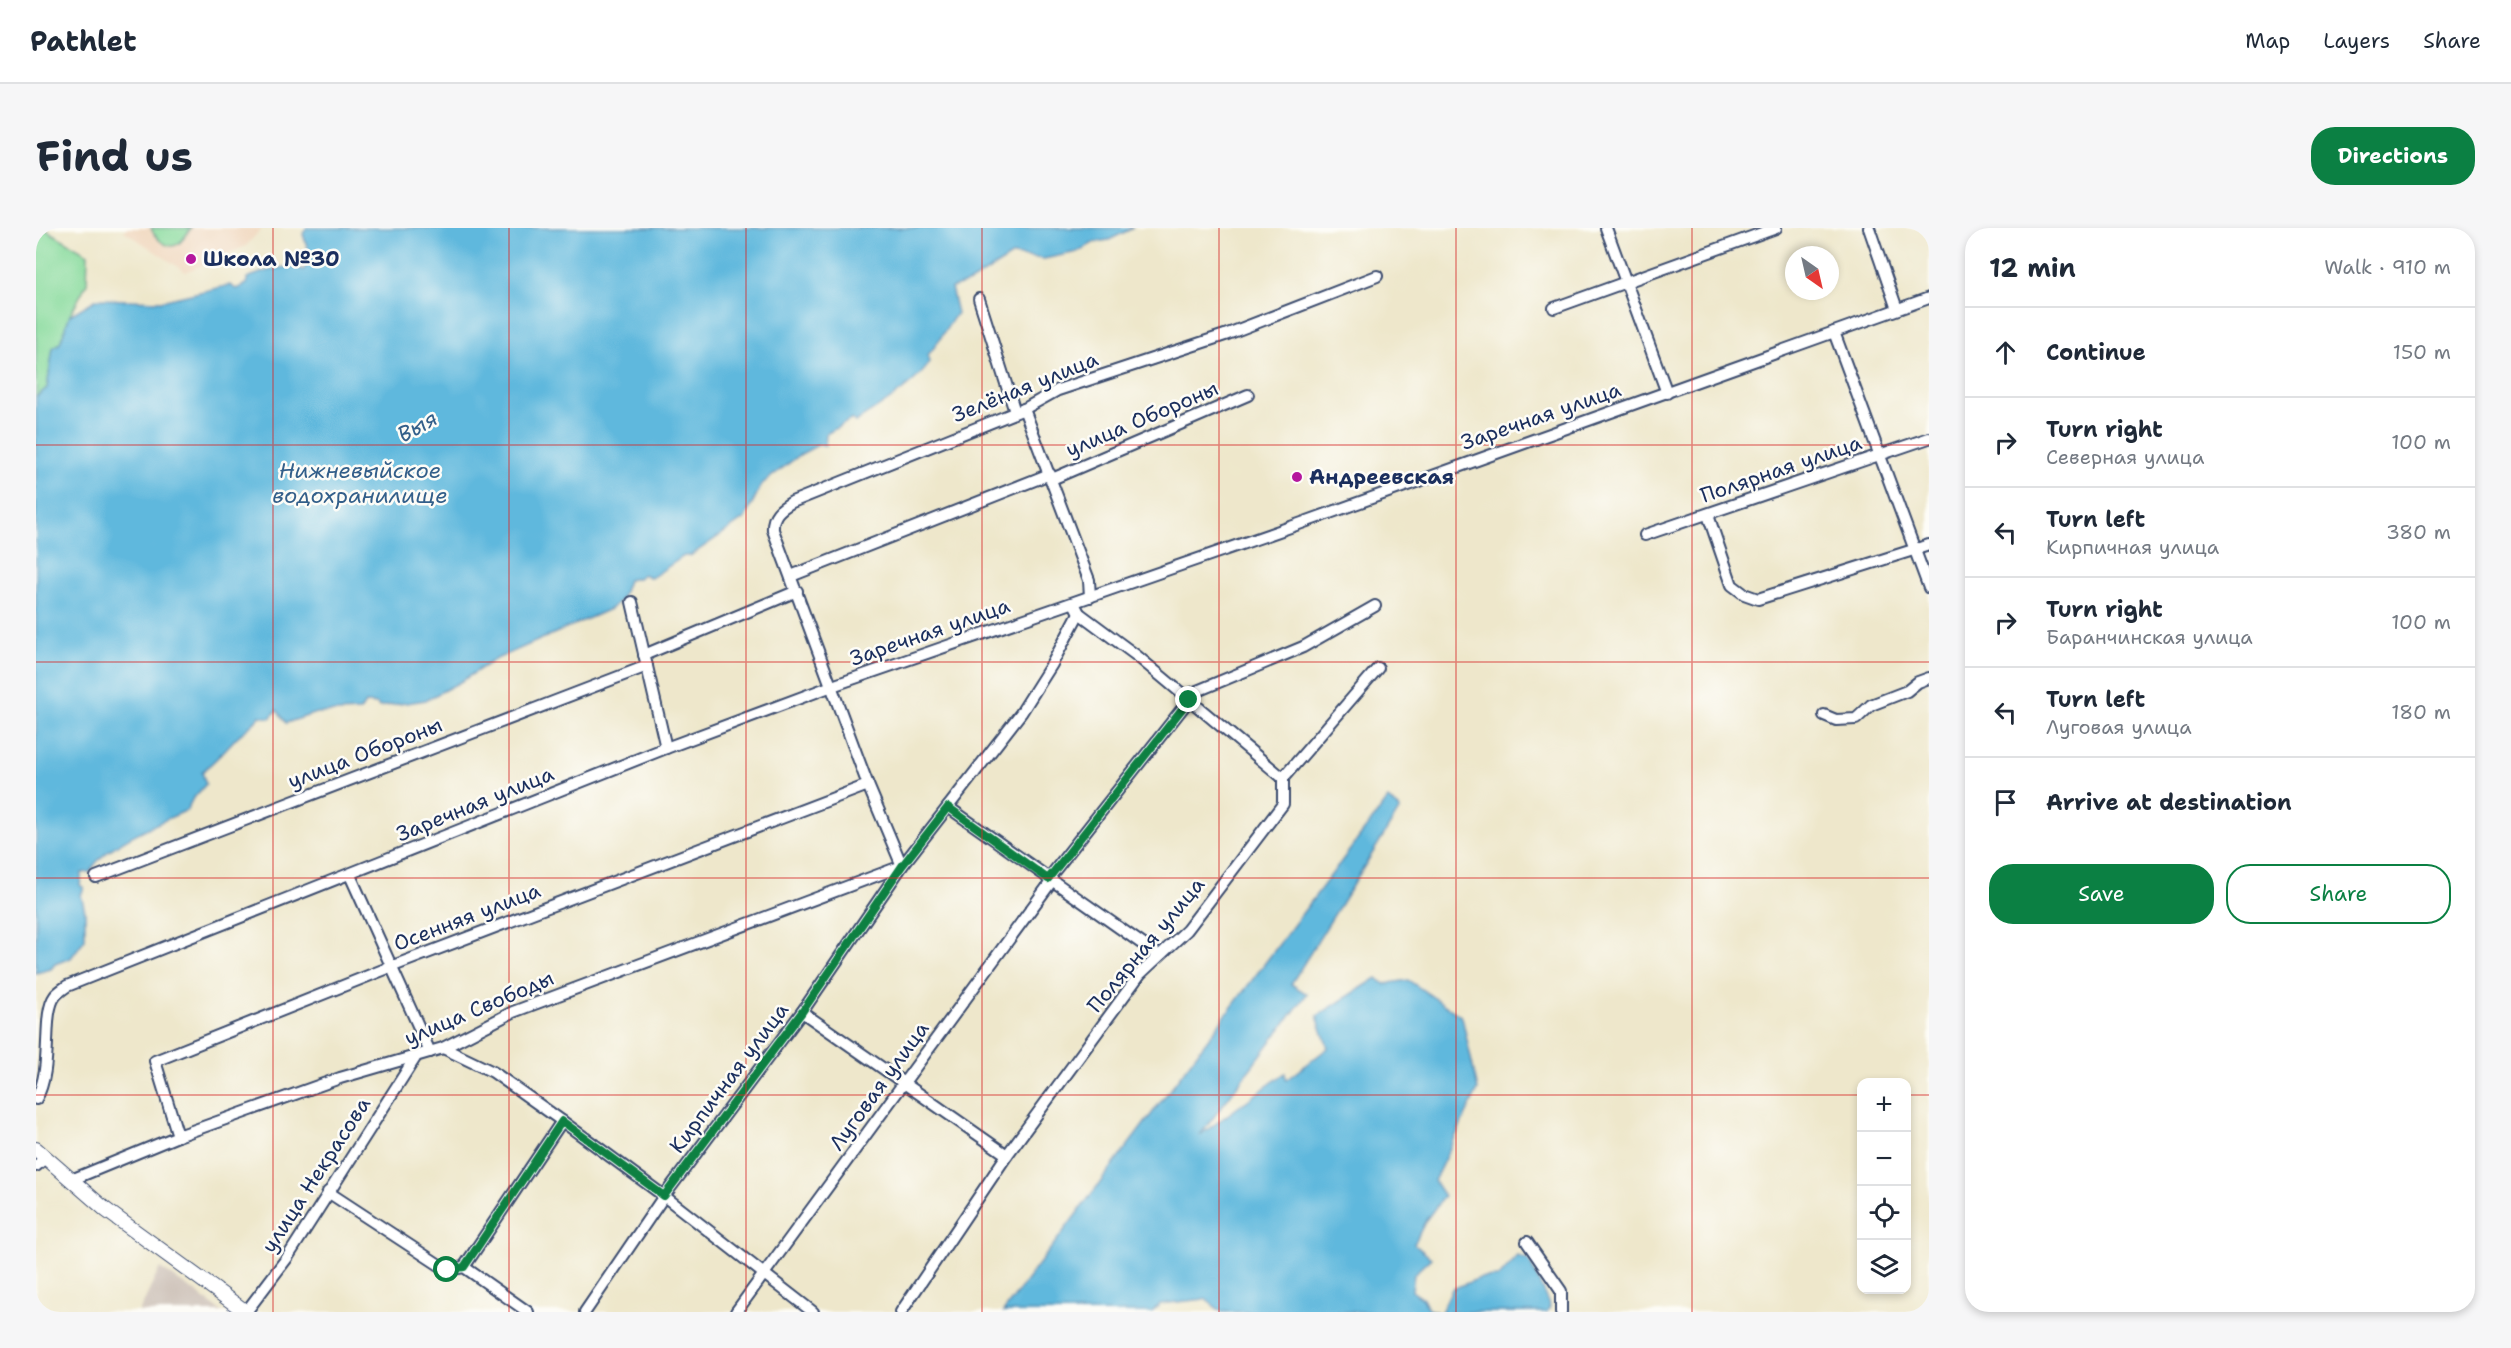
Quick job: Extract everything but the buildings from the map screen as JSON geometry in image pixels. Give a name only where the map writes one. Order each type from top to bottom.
[{"type":"main road","points":[[39,1158],[246,1312]]},
{"type":"street","points":[[1606,228],[1667,393]]},
{"type":"street","points":[[1554,309],[1759,231],[1776,228]]},
{"type":"street","points":[[1869,228],[1897,309]]},
{"type":"street","name":"Зелёная улица","points":[[791,576],[773,530],[772,521],[792,502],[1020,410],[1058,390],[1225,335],[1377,276]]},
{"type":"street","name":"Заречная улица","points":[[36,1099],[47,1064],[50,1010],[55,996],[67,987],[666,748],[832,686],[1077,608],[1090,597],[1929,298]]},
{"type":"street","points":[[979,299],[1020,410],[1051,476],[1089,580],[1090,597]]},
{"type":"street","points":[[1834,332],[1929,588]]},
{"type":"street","name":"улица Обороны","points":[[791,576],[1051,476],[1248,395]]},
{"type":"street","name":"Полярная улица","points":[[1644,535],[1929,438]]},
{"type":"street","points":[[1708,515],[1732,585],[1744,594],[1758,599],[1929,545]]},
{"type":"street","points":[[791,576],[868,785],[902,866]]},
{"type":"street","name":"улица Обороны","points":[[96,878],[646,660],[796,591]]},
{"type":"street","points":[[632,602],[666,748]]},
{"type":"street","name":"Луговая улица","points":[[736,1312],[904,1086],[1050,881],[1187,698],[1303,647],[1375,606]]},
{"type":"street","points":[[1077,608],[1283,778],[1378,668]]},
{"type":"street","name":"Кирпичная улица","points":[[585,1312],[664,1196],[802,1012],[902,866],[1021,713],[1052,664],[1077,608]]},
{"type":"street","points":[[1824,715],[1836,720],[1856,720],[1879,701],[1907,691],[1918,682],[1929,678]]},
{"type":"street","name":"Полярная улица","points":[[901,1312],[1007,1155],[1140,974],[1187,930],[1283,804],[1283,778]]},
{"type":"street","name":"Осенняя улица","points":[[178,1136],[155,1061],[393,966],[868,785]]},
{"type":"street","points":[[948,807],[1158,955]]},
{"type":"street","name":"улица Свободы","points":[[71,1180],[178,1136],[340,1078],[430,1053],[513,1012],[902,866]]},
{"type":"street","points":[[350,875],[393,966],[430,1053]]},
{"type":"street","points":[[802,1012],[904,1086],[1007,1155]]},
{"type":"street","points":[[443,1048],[493,1072],[562,1121],[664,1196],[813,1312]]},
{"type":"street","name":"улица Некрасова","points":[[246,1312],[287,1258],[415,1058]]},
{"type":"street","points":[[464,1267],[562,1121]]},
{"type":"street","points":[[328,1192],[447,1270],[464,1267],[528,1312]]},
{"type":"street","points":[[1527,1242],[1560,1290],[1561,1312]]},
{"type":"shaded area","name":"Школа №30","points":[[126,228],[262,228],[246,246],[186,272],[124,231]]},
{"type":"shaded area","points":[[160,1268],[195,1292],[222,1312],[139,1312]]},
{"type":"green space","points":[[36,228],[43,228],[88,254],[87,283],[70,315],[60,343],[53,348],[47,388],[36,397]]},
{"type":"green space","points":[[151,228],[191,228],[180,243],[170,246],[158,239]]},
{"type":"water","name":"Нижневыйское водохранилище","points":[[306,228],[1133,228],[1109,240],[1095,242],[1077,252],[1044,259],[1013,255],[970,282],[951,288],[957,313],[928,355],[930,362],[916,378],[896,395],[855,422],[852,419],[826,434],[825,446],[818,445],[801,454],[762,484],[745,518],[690,556],[684,556],[651,578],[643,574],[638,578],[628,580],[621,600],[610,609],[494,660],[426,700],[379,707],[377,704],[365,703],[360,711],[316,713],[286,723],[277,710],[270,718],[260,716],[202,772],[206,784],[192,800],[187,810],[133,835],[107,852],[90,872],[82,873],[80,885],[84,888],[81,895],[85,911],[85,939],[71,958],[55,964],[51,969],[36,973],[36,397],[47,388],[53,348],[60,343],[70,315],[97,299],[161,301],[230,285],[236,289],[247,284],[247,278],[275,269],[289,267],[304,270],[310,256],[303,234]]},
{"type":"water","points":[[1388,799],[1400,809],[1291,984],[1307,994],[1200,1135],[1285,1073],[1286,1080],[1328,1048],[1317,1016],[1377,978],[1384,984],[1408,980],[1462,1017],[1478,1090],[1434,1181],[1444,1196],[1426,1220],[1414,1244],[1431,1258],[1414,1274],[1412,1291],[1423,1299],[1428,1309],[1437,1312],[1222,1312],[1205,1299],[1160,1304],[1152,1312],[1003,1312]]},
{"type":"water","points":[[1518,1256],[1529,1260],[1550,1307],[1547,1312],[1441,1312],[1452,1289],[1480,1278],[1499,1277]]},
{"type":"place","name":"Школа №30","points":[[191,259]]},
{"type":"place","name":"Андреевская","points":[[1297,477]]},
{"type":"route","points":[[447,1270],[464,1267],[562,1121],[664,1196],[802,1012],[902,866],[948,807],[1048,879],[1189,700]]},
{"type":"water label","name":"Выя","points":[[417,426]]}]
